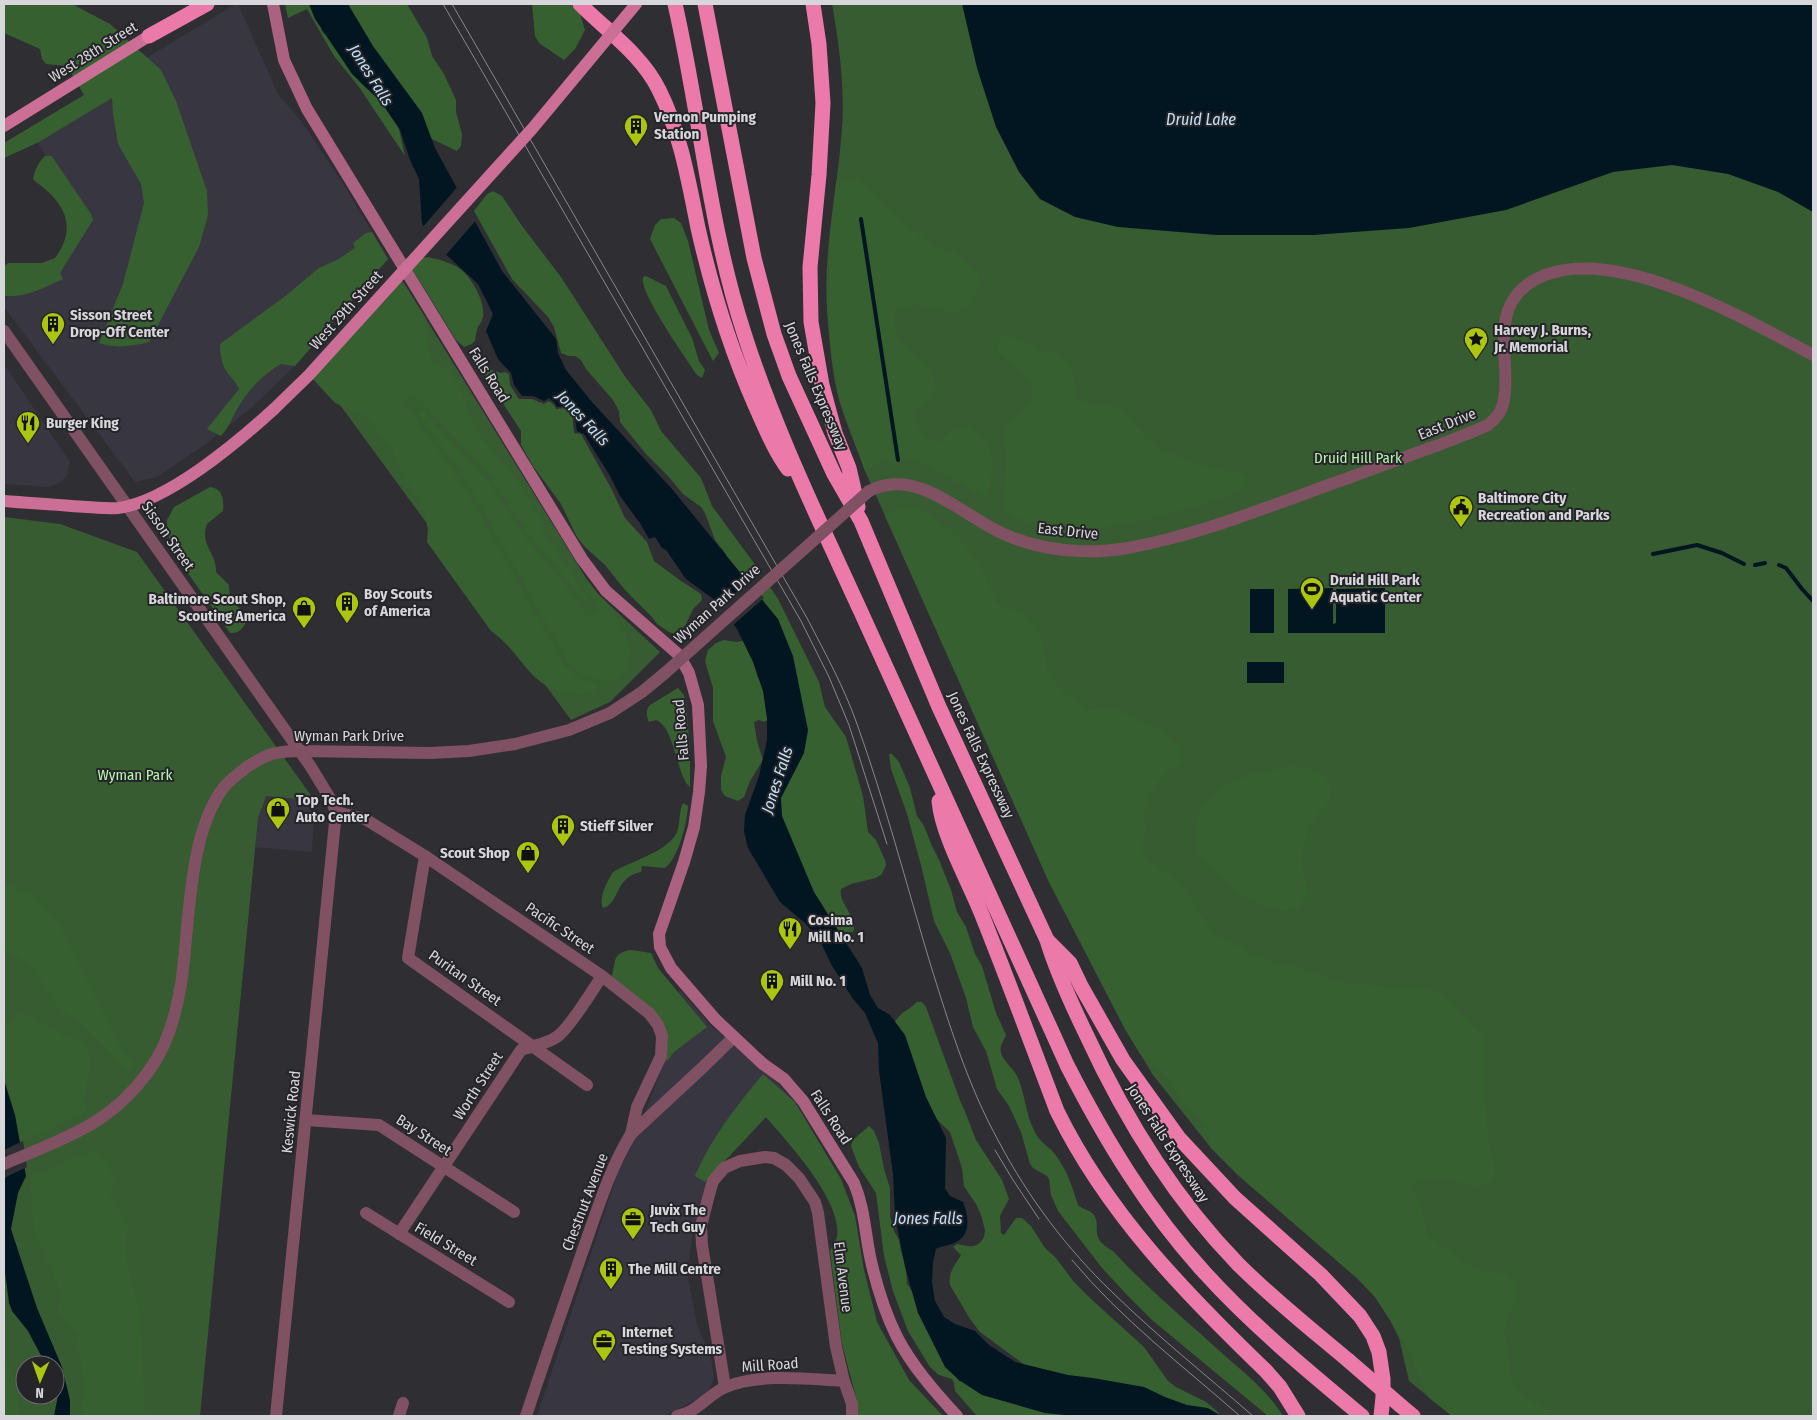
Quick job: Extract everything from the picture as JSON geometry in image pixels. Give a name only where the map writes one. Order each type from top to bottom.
[{"type":"highway","points":[[149,36],[207,4]]},
{"type":"highway","points":[[580,4],[628,49],[652,76],[659,90],[669,114],[680,151],[707,268],[729,341],[769,438],[808,497]]},
{"type":"highway","points":[[675,4],[724,264],[739,318],[780,432],[938,784],[1067,1064],[1090,1110],[1144,1197],[1176,1240],[1205,1274],[1275,1340],[1362,1416]]},
{"type":"highway","name":"Jones Falls Expressway","points":[[705,4],[754,258],[774,334],[790,376],[834,474],[861,520],[939,707],[1047,940],[1056,971],[1112,1088],[1129,1119],[1195,1216],[1238,1264],[1289,1312],[1350,1361],[1413,1416]]},
{"type":"highway","points":[[813,4],[819,44],[823,102],[819,175],[810,267],[810,322],[822,385],[835,433],[849,468],[861,520]]},
{"type":"highway","points":[[938,784],[940,812],[947,831],[982,914],[1057,1111],[1071,1139],[1103,1190],[1137,1236],[1167,1272],[1271,1377],[1298,1416]]},
{"type":"highway","points":[[1047,940],[1070,963],[1123,1060],[1179,1138],[1234,1198],[1320,1274],[1360,1316],[1373,1336],[1380,1352],[1383,1379],[1381,1416]]},
{"type":"main road","name":"West 28th Street","points":[[4,126],[199,4]]},
{"type":"main road","name":"Falls Road","points":[[273,4],[284,60],[307,109],[582,559],[606,591],[679,655],[689,673],[698,705],[701,766],[699,792],[694,827],[687,853],[659,934],[660,947],[677,975],[715,1019],[763,1064],[784,1079],[803,1100],[854,1184],[860,1198],[874,1274],[884,1306],[898,1338],[929,1383],[957,1416]]},
{"type":"main road","name":"West 29th Street","points":[[4,501],[93,508],[128,506],[163,492],[225,452],[309,375],[532,130],[636,4]]},
{"type":"street","name":"East Drive","points":[[869,491],[894,483],[916,486],[944,499],[986,525],[1005,534],[1039,546],[1078,551],[1112,551],[1132,548],[1226,522],[1488,425],[1503,407],[1505,323],[1508,310],[1514,297],[1531,282],[1558,271],[1573,269],[1608,271],[1651,280],[1724,309],[1813,356]]},
{"type":"street","name":"Sisson Street","points":[[4,331],[300,751],[324,787],[336,812]]},
{"type":"street","name":"Wyman Park Drive","points":[[4,1164],[76,1133],[100,1120],[129,1095],[149,1071],[163,1047],[172,1023],[180,986],[196,859],[201,837],[215,803],[230,782],[250,765],[276,753],[300,751],[430,753],[469,751],[515,744],[569,730],[598,719],[626,704],[665,673],[869,491]]},
{"type":"street","name":"Pacific Street","points":[[336,812],[365,819],[425,856],[602,976],[650,1014],[658,1025],[662,1036],[661,1056],[637,1107],[631,1134]]},
{"type":"street","name":"Keswick Road","points":[[276,1416],[336,812]]},
{"type":"street","name":"Puritan Street","points":[[425,856],[408,958],[587,1085]]},
{"type":"street","name":"Worth Street","points":[[399,1234],[521,1050],[559,1036],[602,976]]},
{"type":"street","name":"Chestnut Avenue","points":[[526,1416],[607,1182],[631,1134],[734,1037]]},
{"type":"street","name":"Bay Street","points":[[306,1120],[379,1125],[514,1212]]},
{"type":"street","name":"Elm Avenue","points":[[725,1387],[702,1246],[701,1226],[713,1181],[724,1168],[740,1161],[765,1157],[774,1158],[786,1165],[799,1178],[815,1202],[821,1231],[836,1347],[852,1404],[852,1416]]},
{"type":"street","name":"Field Street","points":[[366,1213],[509,1302]]},
{"type":"street","name":"Mill Road","points":[[677,1416],[691,1411],[725,1387],[763,1379],[799,1378],[844,1381]]},
{"type":"street","points":[[399,1416],[403,1402]]},
{"type":"shaded area","points":[[238,4],[278,94],[301,121],[340,179],[388,258],[295,366],[251,408],[206,444],[157,477],[135,482],[4,307],[4,300],[45,274],[82,217],[29,128]]},
{"type":"shaded area","points":[[4,364],[70,462],[67,476],[50,487],[4,484]]},
{"type":"shaded area","points":[[265,796],[315,801],[312,852],[255,847],[258,818]]},
{"type":"shaded area","points":[[680,990],[711,1026],[762,1068],[788,1094],[716,1170],[700,1210],[692,1237],[687,1272],[697,1325],[711,1358],[714,1378],[707,1393],[664,1416],[537,1416],[618,1172],[634,1142],[663,1065],[655,1014]]},
{"type":"green space","points":[[4,4],[72,4],[110,24],[161,70],[176,101],[207,191],[208,215],[199,247],[149,342],[124,346],[111,346],[99,343],[123,284],[144,203],[141,184],[118,144],[112,98],[39,142],[4,158],[4,143],[84,95],[67,66],[46,64],[42,59],[40,49],[4,33]]},
{"type":"green space","points":[[285,4],[315,4],[328,23],[321,29],[323,33],[360,82],[367,89],[373,91],[397,120],[405,156],[359,87],[334,56],[307,9],[288,18]]},
{"type":"green space","points":[[323,4],[407,4],[427,38],[432,56],[444,74],[456,100],[456,112],[462,134],[461,146],[457,151],[430,138]]},
{"type":"green space","points":[[532,4],[571,4],[580,14],[585,30],[575,49],[564,60],[539,43],[535,36]]},
{"type":"green space","name":"Druid Hill Park","points":[[832,4],[1813,4],[1813,1416],[1452,1416],[1409,1381],[1399,1338],[1375,1297],[1358,1279],[1239,1176],[1211,1148],[1153,1075],[1125,1029],[1049,882],[865,471],[840,403],[831,357],[826,286],[843,113],[841,66]]},
{"type":"green space","points":[[45,156],[53,158],[91,214],[93,220],[60,273],[63,279],[26,294],[4,296],[4,267],[8,263],[42,263],[55,258],[65,239],[67,230],[64,213],[53,197],[33,179],[37,166]]},
{"type":"green space","points":[[855,179],[877,194],[895,215],[934,247],[953,252],[977,271],[980,284],[969,308],[952,313],[918,304],[895,311],[894,322],[899,337],[928,369],[936,387],[929,400],[914,412],[918,428],[928,438],[939,443],[953,429],[972,426],[990,452],[992,475],[987,498],[916,460],[880,462],[865,471],[840,401],[827,308],[830,239],[836,182]]},
{"type":"green space","points":[[493,191],[502,196],[561,277],[626,378],[651,410],[661,431],[701,478],[712,506],[759,570],[744,586],[723,558],[726,554],[715,540],[701,507],[683,494],[646,454],[620,422],[619,411],[613,400],[586,369],[581,360],[575,356],[561,353],[554,327],[548,317],[512,279],[474,211],[487,194]]},
{"type":"green space","points":[[674,218],[681,223],[688,241],[709,330],[719,353],[713,361],[650,239],[655,225],[661,219]]},
{"type":"green space","points":[[372,232],[388,259],[295,366],[281,364],[267,373],[255,385],[244,398],[221,436],[207,429],[239,389],[224,366],[220,344],[284,297],[319,268],[337,260],[355,248],[353,243],[366,233]]},
{"type":"green space","points":[[427,257],[448,263],[460,269],[469,278],[478,292],[483,307],[483,314],[472,344],[464,347],[456,340],[411,267],[420,258]]},
{"type":"green space","points":[[646,276],[666,286],[692,338],[699,361],[705,370],[702,378],[697,375],[674,341],[648,297],[643,277]]},
{"type":"green space","points":[[401,279],[427,320],[423,321],[432,363],[445,368],[455,379],[479,435],[501,459],[523,489],[545,526],[541,529],[587,596],[588,602],[534,541],[490,475],[418,398],[412,397],[407,399],[404,401],[404,407],[414,416],[463,486],[564,665],[578,678],[598,685],[588,694],[565,693],[551,688],[540,681],[503,641],[491,631],[427,542],[428,530],[425,515],[419,499],[401,473],[394,452],[366,416],[335,403],[313,379]]},
{"type":"green space","points":[[405,285],[586,578],[599,595],[660,652],[610,702],[571,720],[321,379]]},
{"type":"green space","points":[[1003,335],[1021,339],[1040,351],[1059,353],[1070,365],[1078,399],[1089,403],[1111,406],[1122,411],[1150,442],[1159,448],[1195,462],[1244,474],[1247,480],[1240,492],[1161,516],[1108,527],[1054,527],[1018,518],[1003,510],[1007,458],[1003,439],[1003,427],[1025,406],[1034,392],[1026,378],[999,354],[997,345]]},
{"type":"green space","points":[[481,367],[509,374],[510,385],[519,399],[532,399],[544,404],[549,401],[556,409],[565,408],[572,413],[574,433],[581,434],[625,518],[647,542],[654,561],[701,594],[702,600],[693,609],[685,626],[675,634],[657,624],[625,590],[605,565],[577,537],[561,504],[533,466],[521,445],[521,431]]},
{"type":"green space","points":[[420,410],[489,483],[524,535],[580,603],[585,614],[592,616],[597,613],[599,608],[581,579],[611,608],[630,648],[629,661],[622,674],[615,680],[595,679],[577,670],[568,661],[464,476],[418,412]]},
{"type":"green space","points":[[210,487],[218,490],[222,495],[223,511],[207,524],[205,538],[216,565],[216,572],[229,585],[233,602],[242,610],[247,620],[241,630],[233,633],[230,633],[173,552],[167,531],[167,520],[174,507]]},
{"type":"green space","points":[[912,507],[949,529],[965,544],[978,562],[998,604],[1024,615],[1034,624],[1042,638],[1047,670],[1059,687],[1069,696],[1088,709],[1110,708],[1119,711],[1166,734],[1177,745],[1181,762],[1155,785],[1144,808],[1146,830],[1142,850],[1146,858],[1185,887],[1198,911],[1215,934],[1252,954],[1272,962],[1295,967],[1343,983],[1420,989],[1441,993],[1448,998],[1480,1034],[1484,1042],[1484,1090],[1489,1146],[1495,1166],[1495,1175],[1490,1183],[1476,1186],[1448,1180],[1432,1179],[1421,1181],[1412,1187],[1420,1205],[1426,1230],[1433,1239],[1473,1267],[1482,1271],[1508,1276],[1515,1284],[1515,1301],[1505,1331],[1512,1381],[1522,1394],[1559,1416],[1452,1416],[1428,1397],[1406,1345],[1375,1297],[1358,1279],[1239,1176],[1211,1148],[1205,1125],[1187,1110],[1168,1077],[1140,1054],[1125,1029],[1049,882],[885,516],[888,513]]},
{"type":"green space","name":"Wyman Park","points":[[4,517],[60,524],[137,552],[315,801],[266,796],[258,818],[200,1416],[4,1416]]},
{"type":"green space","points":[[770,587],[778,599],[819,682],[825,707],[846,737],[863,796],[868,832],[876,840],[885,860],[886,865],[882,874],[876,878],[851,884],[841,889],[842,900],[853,921],[853,932],[843,932],[829,927],[786,839],[777,789],[753,602]]},
{"type":"green space","points":[[751,639],[759,665],[757,675],[764,690],[769,719],[764,722],[759,720],[754,722],[763,760],[750,781],[744,797],[738,801],[725,796],[721,790],[721,776],[726,757],[713,721],[713,688],[705,661],[708,650],[716,643],[724,640],[737,642]]},
{"type":"green space","points":[[678,688],[684,695],[686,703],[690,750],[690,787],[682,774],[668,732],[656,720],[649,722],[647,715],[650,705]]},
{"type":"green space","points":[[889,754],[892,754],[899,762],[910,788],[917,816],[924,826],[940,862],[957,912],[966,927],[975,954],[982,966],[996,1013],[1006,1035],[1001,1046],[1002,1055],[1018,1078],[1034,1130],[1054,1153],[1066,1171],[1078,1205],[1096,1218],[1099,1240],[1114,1252],[1150,1289],[1251,1379],[1268,1396],[1283,1416],[1268,1416],[1152,1320],[1102,1268],[1058,1211],[1051,1195],[1047,1176],[1033,1168],[1030,1164],[1021,1132],[1009,1106],[997,1089],[986,1051],[973,1027],[966,998],[950,953],[934,921],[907,814],[891,769]]},
{"type":"green space","points":[[1292,766],[1309,768],[1323,775],[1328,780],[1330,794],[1326,805],[1311,825],[1304,843],[1302,863],[1307,887],[1305,899],[1291,910],[1276,910],[1242,895],[1212,871],[1201,858],[1197,847],[1197,826],[1201,809],[1211,796],[1224,786],[1256,773]]},
{"type":"green space","points":[[683,803],[688,806],[686,821],[678,848],[670,863],[665,868],[642,866],[641,872],[626,879],[612,901],[603,908],[602,895],[613,872],[647,856],[671,841],[678,830]]},
{"type":"green space","points":[[4,883],[37,898],[62,929],[122,1049],[134,1061],[134,1068],[128,1070],[124,1067],[84,1025],[58,1008],[32,967],[4,948]]},
{"type":"green space","points":[[631,950],[651,953],[658,968],[707,1027],[674,1052],[666,1061],[664,1042],[612,976],[616,958],[621,953]]},
{"type":"green space","points":[[917,1002],[922,1002],[926,1007],[976,1140],[1002,1180],[1009,1199],[1000,1216],[1001,1233],[1004,1235],[1016,1218],[1022,1218],[1031,1226],[1045,1248],[1056,1258],[1074,1282],[1144,1347],[1168,1381],[1206,1402],[1219,1413],[1218,1416],[1070,1380],[1026,1366],[980,1332],[970,1319],[950,1285],[951,1272],[961,1255],[953,1247],[957,1244],[969,1246],[979,1244],[984,1237],[985,1230],[976,1204],[964,1186],[962,1168],[950,1132],[928,1111],[902,1049],[895,1022],[900,1015]]},
{"type":"green space","points":[[20,1014],[25,1014],[64,1035],[80,1041],[88,1049],[90,1064],[84,1101],[86,1111],[79,1117],[20,1141],[4,1066],[4,1024]]},
{"type":"green space","points":[[763,1074],[795,1102],[841,1179],[855,1216],[864,1270],[877,1322],[909,1380],[943,1416],[858,1416],[857,1401],[842,1344],[830,1251],[837,1237],[837,1223],[832,1207],[812,1173],[766,1117],[705,1182],[695,1176],[717,1135]]},
{"type":"green space","points":[[869,1126],[874,1131],[879,1143],[890,1188],[890,1216],[906,1267],[907,1284],[914,1294],[950,1369],[959,1381],[982,1388],[1147,1416],[976,1415],[955,1391],[952,1379],[939,1375],[930,1367],[908,1331],[893,1291],[884,1256],[876,1193],[859,1167],[851,1146],[853,1140]]},
{"type":"green space","points":[[94,1150],[107,1160],[114,1180],[110,1194],[128,1227],[125,1254],[140,1312],[145,1416],[80,1416],[85,1390],[77,1335],[58,1314],[60,1290],[34,1231],[30,1176]]},
{"type":"green space","points":[[4,1357],[15,1384],[15,1405],[18,1405],[18,1416],[4,1416]]},
{"type":"water","name":"Jones Falls","points":[[309,4],[348,4],[373,46],[422,113],[435,148],[502,271],[556,339],[558,353],[566,370],[592,402],[672,489],[778,619],[793,656],[808,730],[804,753],[781,798],[782,816],[814,892],[862,968],[870,995],[878,1008],[890,1015],[905,1035],[926,1097],[946,1138],[945,1188],[950,1196],[963,1202],[967,1214],[966,1232],[963,1237],[952,1244],[936,1249],[933,1262],[932,1282],[935,1301],[944,1317],[955,1324],[975,1331],[989,1345],[1015,1362],[1068,1375],[1144,1387],[1187,1405],[1208,1408],[1221,1416],[1074,1416],[1045,1413],[982,1395],[959,1380],[945,1367],[918,1313],[905,1267],[895,1216],[893,1174],[879,1071],[878,1043],[865,1013],[853,999],[831,964],[820,941],[806,924],[780,902],[748,848],[744,831],[745,815],[759,776],[767,740],[767,719],[763,691],[753,662],[737,629],[720,604],[686,579],[655,537],[649,539],[620,496],[584,434],[577,431],[574,413],[566,406],[557,407],[549,398],[544,401],[533,396],[522,396],[514,385],[511,373],[498,359],[486,331],[493,314],[478,284],[437,246],[422,224],[419,179],[410,160],[400,130],[381,102],[352,74],[315,19]]},
{"type":"water","name":"Druid Lake","points":[[962,4],[1813,4],[1813,212],[1778,192],[1728,174],[1672,165],[1613,172],[1506,210],[1409,228],[1313,235],[1216,235],[1118,227],[1075,217],[1040,199],[1019,172],[996,127],[977,68]]},
{"type":"water","points":[[1333,588],[1333,624],[1336,623],[1336,589],[1385,588],[1385,633],[1288,633],[1288,589]]},
{"type":"water","points":[[1250,589],[1274,589],[1274,633],[1250,633]]},
{"type":"water","points":[[1247,662],[1284,662],[1284,683],[1247,683]]},
{"type":"water","points":[[4,1080],[15,1115],[26,1176],[18,1193],[11,1229],[37,1308],[57,1355],[41,1355],[28,1331],[12,1311],[9,1303],[4,1265]]},
{"type":"water","points":[[65,1379],[70,1400],[70,1416],[54,1416],[56,1405],[65,1405]]},
{"type":"pier","points":[[459,185],[477,219],[445,256],[435,247],[422,228]]},
{"type":"pier","points":[[750,580],[764,598],[732,626],[719,607]]},
{"type":"pier","points":[[23,1141],[27,1167],[4,1178],[4,1150]]},
{"type":"waterway","points":[[861,219],[898,460]]},
{"type":"waterway","points":[[1653,554],[1697,545],[1722,553],[1744,564]]},
{"type":"waterway","points":[[1755,565],[1765,563]]},
{"type":"waterway","points":[[1779,565],[1786,568],[1813,601]]},
{"type":"tram line","points":[[443,4],[801,621],[829,677],[849,725],[887,844]]},
{"type":"tram line","points":[[452,4],[807,618],[834,670],[852,710],[867,753],[944,1009],[960,1054],[988,1121],[1010,1162],[1050,1222],[1095,1275],[1146,1324],[1253,1416]]},
{"type":"tram line","points":[[995,1150],[1039,1219]]},
{"type":"tram line","points":[[1072,1260],[1091,1282],[1132,1322],[1240,1416]]},
{"type":"place","name":"Vernon Pumping Station","points":[[636,147]]},
{"type":"place","name":"Sisson Street Drop-Off Center","points":[[53,345]]},
{"type":"place","name":"Harvey J. Burns, Jr. Memorial","points":[[1476,360]]},
{"type":"place","name":"Burger King","points":[[28,444]]},
{"type":"place","name":"Baltimore City Recreation and Parks","points":[[1461,528]]},
{"type":"place","name":"Druid Hill Park Aquatic Center","points":[[1312,610]]},
{"type":"place","name":"Boy Scouts of America","points":[[347,624]]},
{"type":"place","name":"Baltimore Scout Shop, Scouting America","points":[[304,629]]},
{"type":"place","name":"Top Tech. Auto Center","points":[[278,830]]},
{"type":"place","name":"Stieff Silver","points":[[563,847]]},
{"type":"place","name":"Scout Shop","points":[[528,874]]},
{"type":"place","name":"Cosima Mill No. 1","points":[[790,950]]},
{"type":"place","name":"Mill No. 1","points":[[772,1002]]},
{"type":"place","name":"Juvix The Tech Guy","points":[[633,1240]]},
{"type":"place","name":"The Mill Centre","points":[[611,1290]]},
{"type":"place","name":"Internet Testing Systems","points":[[604,1362]]}]
